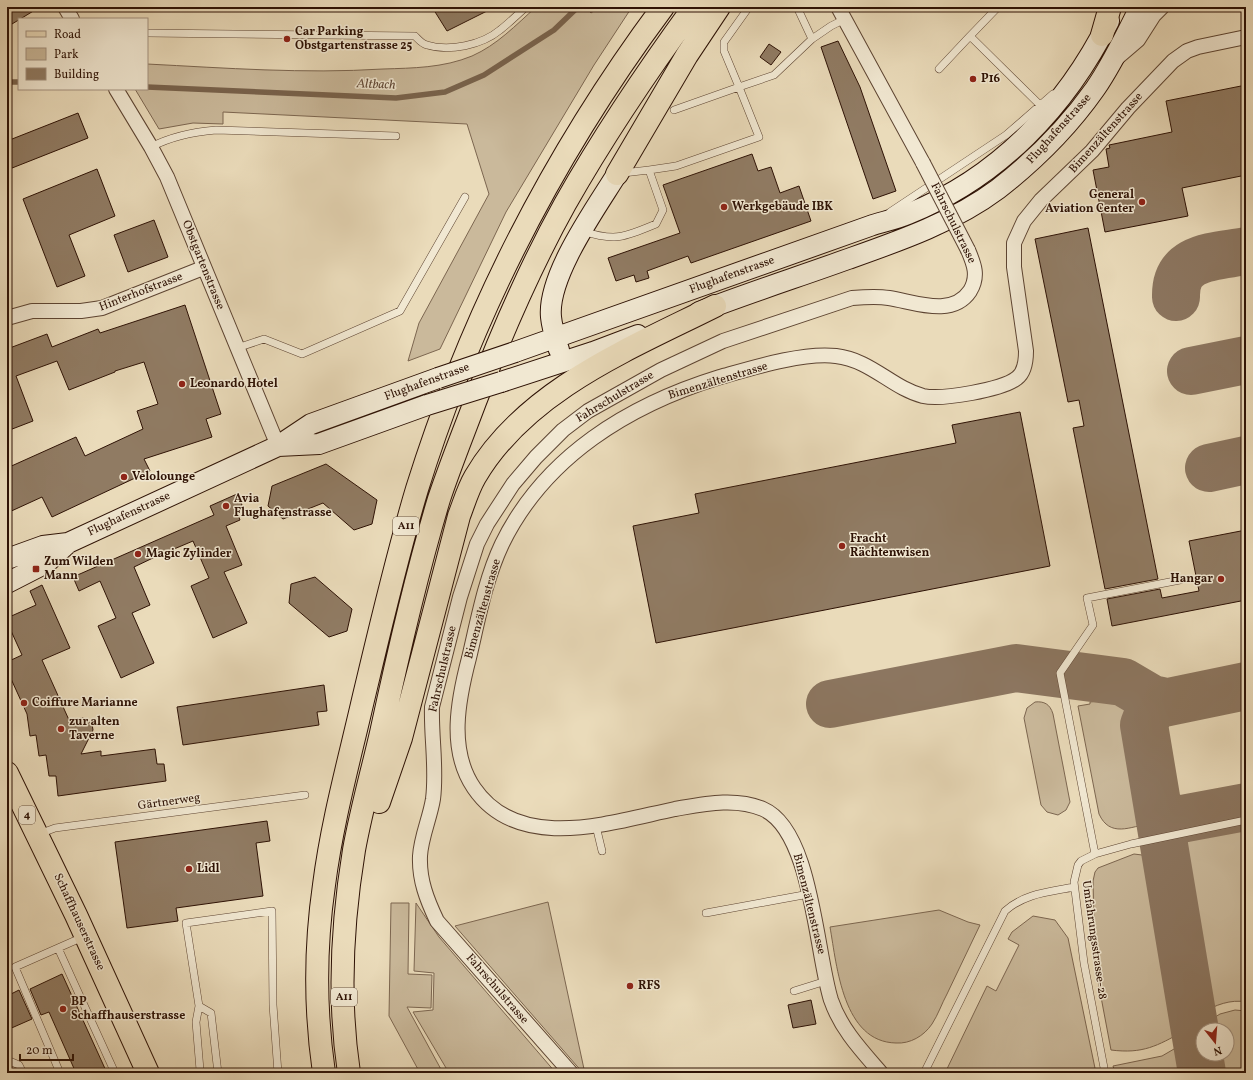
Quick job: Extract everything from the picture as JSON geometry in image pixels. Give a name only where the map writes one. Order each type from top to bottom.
[{"type":"main road","name":"A11","points":[[324,1073],[318,1003],[318,957],[323,886],[335,822],[361,711],[394,573],[418,488],[437,430],[484,312],[526,226],[580,130],[610,83],[663,7]]},
{"type":"main road","name":"A11","points":[[349,1073],[344,1016],[343,976],[345,921],[355,848],[386,712],[426,547],[440,496],[457,447],[509,318],[564,205],[622,110],[694,7]]},
{"type":"main road","points":[[562,362],[551,317],[553,296],[564,267],[582,230],[617,174],[686,55],[719,7]]},
{"type":"main road","points":[[1102,35],[1110,7]]},
{"type":"main road","name":"Flughafenstrasse","points":[[7,583],[46,563],[68,543],[278,446],[311,424],[907,214],[962,187],[1011,151],[1036,127],[1083,68],[1102,35],[1115,7]]},
{"type":"main road","name":"Flughafenstrasse","points":[[278,446],[319,444],[427,405],[562,362],[883,247],[924,230],[963,210],[997,189],[1026,165],[1052,140],[1095,89],[1111,63],[1140,7]]},
{"type":"main road","points":[[345,921],[382,792],[401,738],[459,516],[474,478],[508,433],[526,416],[562,389],[627,350],[715,306]]},
{"type":"main road","name":"Flughafenstrasse","points":[[7,559],[43,546],[68,543]]},
{"type":"main road","name":"Schaffhauserstrasse","points":[[7,773],[86,936],[148,1073]]},
{"type":"street","points":[[65,7],[71,18]]},
{"type":"street","name":"Flughafenstrasse","points":[[1111,63],[1138,40],[1154,15],[1162,7]]},
{"type":"street","name":"Fahrschulstrasse","points":[[571,1073],[437,921],[427,900],[421,878],[420,856],[433,799],[434,767],[432,707],[466,576],[477,544],[487,524],[513,484],[536,457],[563,430],[588,410],[661,370],[723,341],[852,298],[889,298],[938,306],[960,301],[973,286],[976,276],[975,265],[968,250],[842,13]]},
{"type":"street","name":"Bimenzältenstrasse","points":[[881,1073],[841,1024],[826,981],[809,894],[800,860],[790,835],[776,818],[764,809],[740,802],[715,803],[596,826],[568,829],[540,827],[517,822],[494,809],[474,788],[462,762],[457,730],[461,688],[493,568],[502,545],[515,522],[543,481],[603,430],[660,399],[726,376],[788,360],[832,355],[850,358],[867,364],[921,395],[944,398],[1001,386],[1020,377],[1026,363],[1026,351],[1014,267],[1014,243],[1022,224],[1041,200],[1092,151],[1128,108],[1173,60],[1187,51],[1198,47],[1246,37]]},
{"type":"street","name":"Obstgartenstrasse","points":[[117,90],[151,147],[167,177],[203,268],[278,446]]},
{"type":"street","name":"Hinterhofstrasse","points":[[7,318],[32,310],[81,311],[102,308],[203,268]]},
{"type":"lane","points":[[148,33],[415,36],[425,45],[442,47],[474,43],[499,31],[526,7]]},
{"type":"lane","points":[[617,174],[676,166],[759,137],[724,51],[724,42],[749,7]]},
{"type":"lane","points":[[797,7],[812,39]]},
{"type":"lane","points":[[939,69],[998,7]]},
{"type":"lane","points":[[674,110],[774,75],[812,39],[831,26],[842,13]]},
{"type":"lane","points":[[970,36],[1040,105]]},
{"type":"lane","points":[[870,226],[1006,135],[1083,68]]},
{"type":"lane","points":[[151,147],[165,139],[189,132],[216,130],[396,136]]},
{"type":"lane","points":[[582,230],[600,236],[620,238],[656,224],[663,210],[649,170]]},
{"type":"lane","points":[[237,348],[264,339],[302,354],[400,311],[465,197]]},
{"type":"lane","points":[[1095,854],[1060,673],[1093,625],[1087,598],[1180,580]]},
{"type":"lane","name":"Gärtnerweg","points":[[37,835],[55,828],[305,795]]},
{"type":"lane","name":"Umfahrungsstrasse-28","points":[[1105,1073],[1084,963],[1074,887],[1074,877],[1078,865],[1095,854],[1160,836],[1246,820]]},
{"type":"lane","points":[[596,826],[602,851]]},
{"type":"lane","points":[[924,1073],[1005,911],[1016,902],[1031,895],[1074,887]]},
{"type":"lane","points":[[706,913],[809,894]]},
{"type":"lane","points":[[198,1073],[200,1070],[196,1022],[199,1006],[186,923],[272,911],[273,1005],[278,1073]]},
{"type":"lane","points":[[7,971],[86,936]]},
{"type":"lane","points":[[58,948],[115,1073]]},
{"type":"lane","points":[[15,967],[60,1073]]},
{"type":"lane","points":[[794,991],[826,981]]},
{"type":"lane","points":[[199,1006],[210,1013],[218,1073]]},
{"type":"lane","points":[[7,1060],[19,1066],[23,1073]]},
{"type":"green space","points":[[536,7],[585,7],[591,13],[599,7],[632,7],[594,65],[506,212],[440,349],[408,361],[419,323],[489,194],[467,124],[223,112],[223,124],[193,123],[159,129],[136,90],[148,90],[148,64],[265,70],[324,71],[417,68],[450,63],[472,56],[490,46]]},
{"type":"green space","points":[[1127,697],[1151,823],[1121,829],[1109,826],[1099,814],[1078,706],[1090,704],[1090,702]]},
{"type":"green space","points":[[1035,702],[1046,704],[1053,714],[1070,802],[1066,810],[1058,815],[1047,812],[1041,805],[1024,718],[1027,708]]},
{"type":"green space","points":[[1246,827],[1246,1002],[1235,1001],[1223,1003],[1202,1013],[1178,853],[1183,846],[1198,837],[1218,831]]},
{"type":"green space","points":[[1134,854],[1150,856],[1158,866],[1184,1031],[1149,1048],[1122,1051],[1111,1050],[1095,965],[1093,881],[1095,872],[1098,868]]},
{"type":"green space","points":[[548,902],[584,1069],[596,1073],[583,1073],[455,926]]},
{"type":"green space","points":[[391,903],[409,903],[408,974],[432,975],[431,1008],[407,1007],[443,1073],[420,1073],[389,1016]]},
{"type":"green space","points":[[416,903],[439,937],[556,1073],[449,1073],[413,1012],[433,1010],[434,973],[414,971]]},
{"type":"green space","points":[[939,910],[968,922],[980,925],[936,1017],[929,1028],[921,1036],[911,1041],[896,1043],[878,1039],[864,1030],[854,1016],[846,1000],[840,981],[830,927]]},
{"type":"green space","points":[[1033,916],[1055,920],[1068,938],[1096,1073],[945,1073],[987,986],[996,991],[1019,945],[1008,939],[1012,932]]},
{"type":"green space","points":[[1235,1010],[1246,1011],[1246,1073],[1212,1073],[1210,1062],[1235,1062],[1235,1022],[1207,1022],[1220,1014]]},
{"type":"green space","points":[[1186,1042],[1191,1073],[1115,1073],[1113,1066],[1162,1056]]},
{"type":"building","points":[[7,7],[40,7],[22,18],[18,18],[18,20],[7,27]]},
{"type":"building","points":[[432,7],[495,7],[447,31]]},
{"type":"building","points":[[838,41],[860,87],[896,191],[873,199],[821,47]]},
{"type":"building","points":[[769,44],[781,52],[771,65],[760,57]]},
{"type":"building","points":[[1246,85],[1246,175],[1182,188],[1188,216],[1105,232],[1093,170],[1109,167],[1106,149],[1110,148],[1109,145],[1172,132],[1166,101]]},
{"type":"building","points":[[78,113],[88,138],[7,170],[7,141]]},
{"type":"building","name":"Werkgebäude IBK","points":[[752,154],[758,171],[771,167],[780,193],[799,186],[811,221],[691,263],[688,256],[647,271],[649,278],[636,282],[634,275],[616,281],[608,258],[680,233],[663,185]]},
{"type":"building","points":[[97,169],[115,216],[69,235],[85,276],[57,287],[23,199]]},
{"type":"building","points":[[154,220],[168,257],[128,272],[114,235]]},
{"type":"building","points":[[1088,228],[1158,579],[1105,589],[1073,428],[1084,426],[1079,400],[1068,402],[1035,239]]},
{"type":"building","points":[[185,305],[221,414],[206,419],[212,437],[144,459],[150,471],[52,517],[42,497],[7,513],[7,468],[76,437],[85,456],[143,429],[137,411],[158,404],[144,362],[115,371],[69,390],[57,361],[16,376],[33,421],[7,431],[7,349],[47,334],[52,347],[98,329],[100,333]]},
{"type":"building","name":"Fracht Rächtenwisen","points":[[1020,412],[1050,566],[656,643],[633,526],[699,513],[695,494],[956,443],[952,425]]},
{"type":"building","points":[[326,464],[377,500],[372,524],[354,530],[323,503],[283,519],[268,506],[272,486]]},
{"type":"building","points":[[237,494],[242,505],[236,510],[240,520],[226,526],[242,565],[224,572],[247,623],[213,638],[191,586],[209,578],[193,541],[155,557],[134,567],[150,605],[132,613],[154,663],[121,678],[98,626],[116,618],[100,581],[79,591],[73,577],[214,515],[210,506]]},
{"type":"building","name":"Hangar","points":[[1246,530],[1246,600],[1112,626],[1107,599],[1160,589],[1162,598],[1199,591],[1189,541]]},
{"type":"building","points":[[315,577],[352,609],[347,631],[329,637],[289,603],[291,584]]},
{"type":"building","points":[[42,585],[70,648],[42,660],[69,720],[83,718],[92,724],[93,730],[81,754],[101,751],[101,756],[155,749],[157,764],[164,764],[166,781],[58,796],[56,776],[49,776],[46,755],[39,756],[36,735],[30,736],[27,714],[7,670],[7,662],[22,655],[7,622],[7,618],[36,605],[30,591]]},
{"type":"building","points":[[324,685],[327,711],[317,712],[319,725],[183,745],[177,707]]},
{"type":"building","name":"Lidl","points":[[267,821],[270,841],[256,843],[263,896],[176,908],[178,921],[127,928],[115,842]]},
{"type":"building","points":[[62,974],[107,1073],[76,1073],[49,1012],[41,1015],[30,989]]},
{"type":"building","points":[[19,990],[32,1019],[7,1030],[7,996]]},
{"type":"building","points":[[811,1000],[816,1024],[793,1028],[788,1005]]},
{"type":"waterway","name":"Altbach","points":[[148,87],[396,98],[445,92],[484,75],[554,30],[578,7]]},
{"type":"waterway","name":"Altbach","points":[[7,82],[18,82]]},
{"type":"taxiway","points":[[1176,297],[1177,283],[1182,273],[1189,266],[1199,260],[1210,257],[1246,251]]},
{"type":"taxiway","points":[[1191,371],[1246,360]]},
{"type":"taxiway","points":[[1209,468],[1246,460]]},
{"type":"taxiway","points":[[830,704],[1016,668],[1123,682],[1152,699],[1166,702]]},
{"type":"taxiway","points":[[1202,1073],[1144,725],[1149,712],[1159,704],[1246,686]]},
{"type":"taxiway","points":[[1159,806],[1165,816],[1176,820],[1246,807]]},
{"type":"place","name":"Car Parking Obstgartenstrasse 25","points":[[287,39]]},
{"type":"place","name":"P16","points":[[973,79]]},
{"type":"place","name":"General Aviation Center","points":[[1142,202]]},
{"type":"place","name":"Werkgebäude IBK","points":[[724,207]]},
{"type":"place","name":"Leonardo Hotel","points":[[182,384]]},
{"type":"place","name":"Velolounge","points":[[124,477]]},
{"type":"place","name":"Avia Flughafenstrasse","points":[[226,506]]},
{"type":"place","name":"Fracht Rächtenwisen","points":[[842,546]]},
{"type":"place","name":"Magic Zylinder","points":[[138,554]]},
{"type":"place","name":"Zum Wilden Mann","points":[[36,569]]},
{"type":"place","name":"Hangar","points":[[1221,579]]},
{"type":"place","name":"Coiffure Marianne","points":[[24,703]]},
{"type":"place","name":"zur alten Taverne","points":[[61,729]]},
{"type":"place","name":"Lidl","points":[[189,869]]},
{"type":"place","name":"RFS","points":[[630,986]]},
{"type":"place","name":"BP Schaffhauserstrasse","points":[[63,1009]]}]
